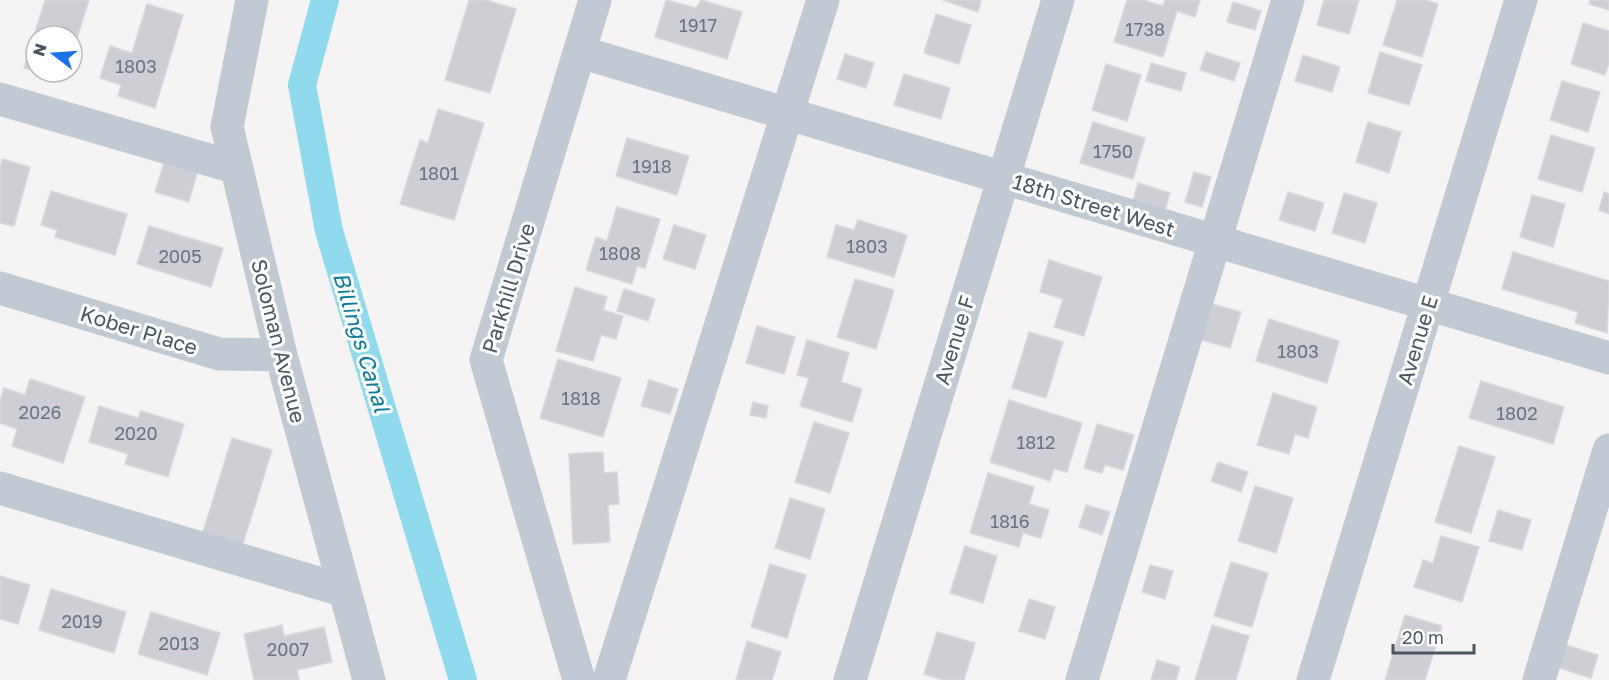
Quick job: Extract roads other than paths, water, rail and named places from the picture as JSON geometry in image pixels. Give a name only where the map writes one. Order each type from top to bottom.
[{"type":"street","name":"Soloman Avenue","points":[[252,0],[227,127],[281,355],[369,680]]},
{"type":"street","name":"Parkhill Drive","points":[[579,680],[486,360],[595,0]]},
{"type":"street","points":[[609,680],[823,0]]},
{"type":"street","name":"Avenue F","points":[[850,680],[1058,0]]},
{"type":"street","points":[[1082,680],[1288,0]]},
{"type":"street","name":"Avenue E","points":[[1313,680],[1521,0]]},
{"type":"street","name":"18th Street West","points":[[580,52],[1609,358]]},
{"type":"street","points":[[0,99],[237,168]]},
{"type":"street","name":"Kober Place","points":[[0,288],[219,354],[281,355]]},
{"type":"street","points":[[1539,680],[1609,450]]},
{"type":"street","points":[[0,488],[345,591]]},
{"type":"waterway","name":"Billings Canal","points":[[325,0],[302,85],[329,231],[463,680]]}]
